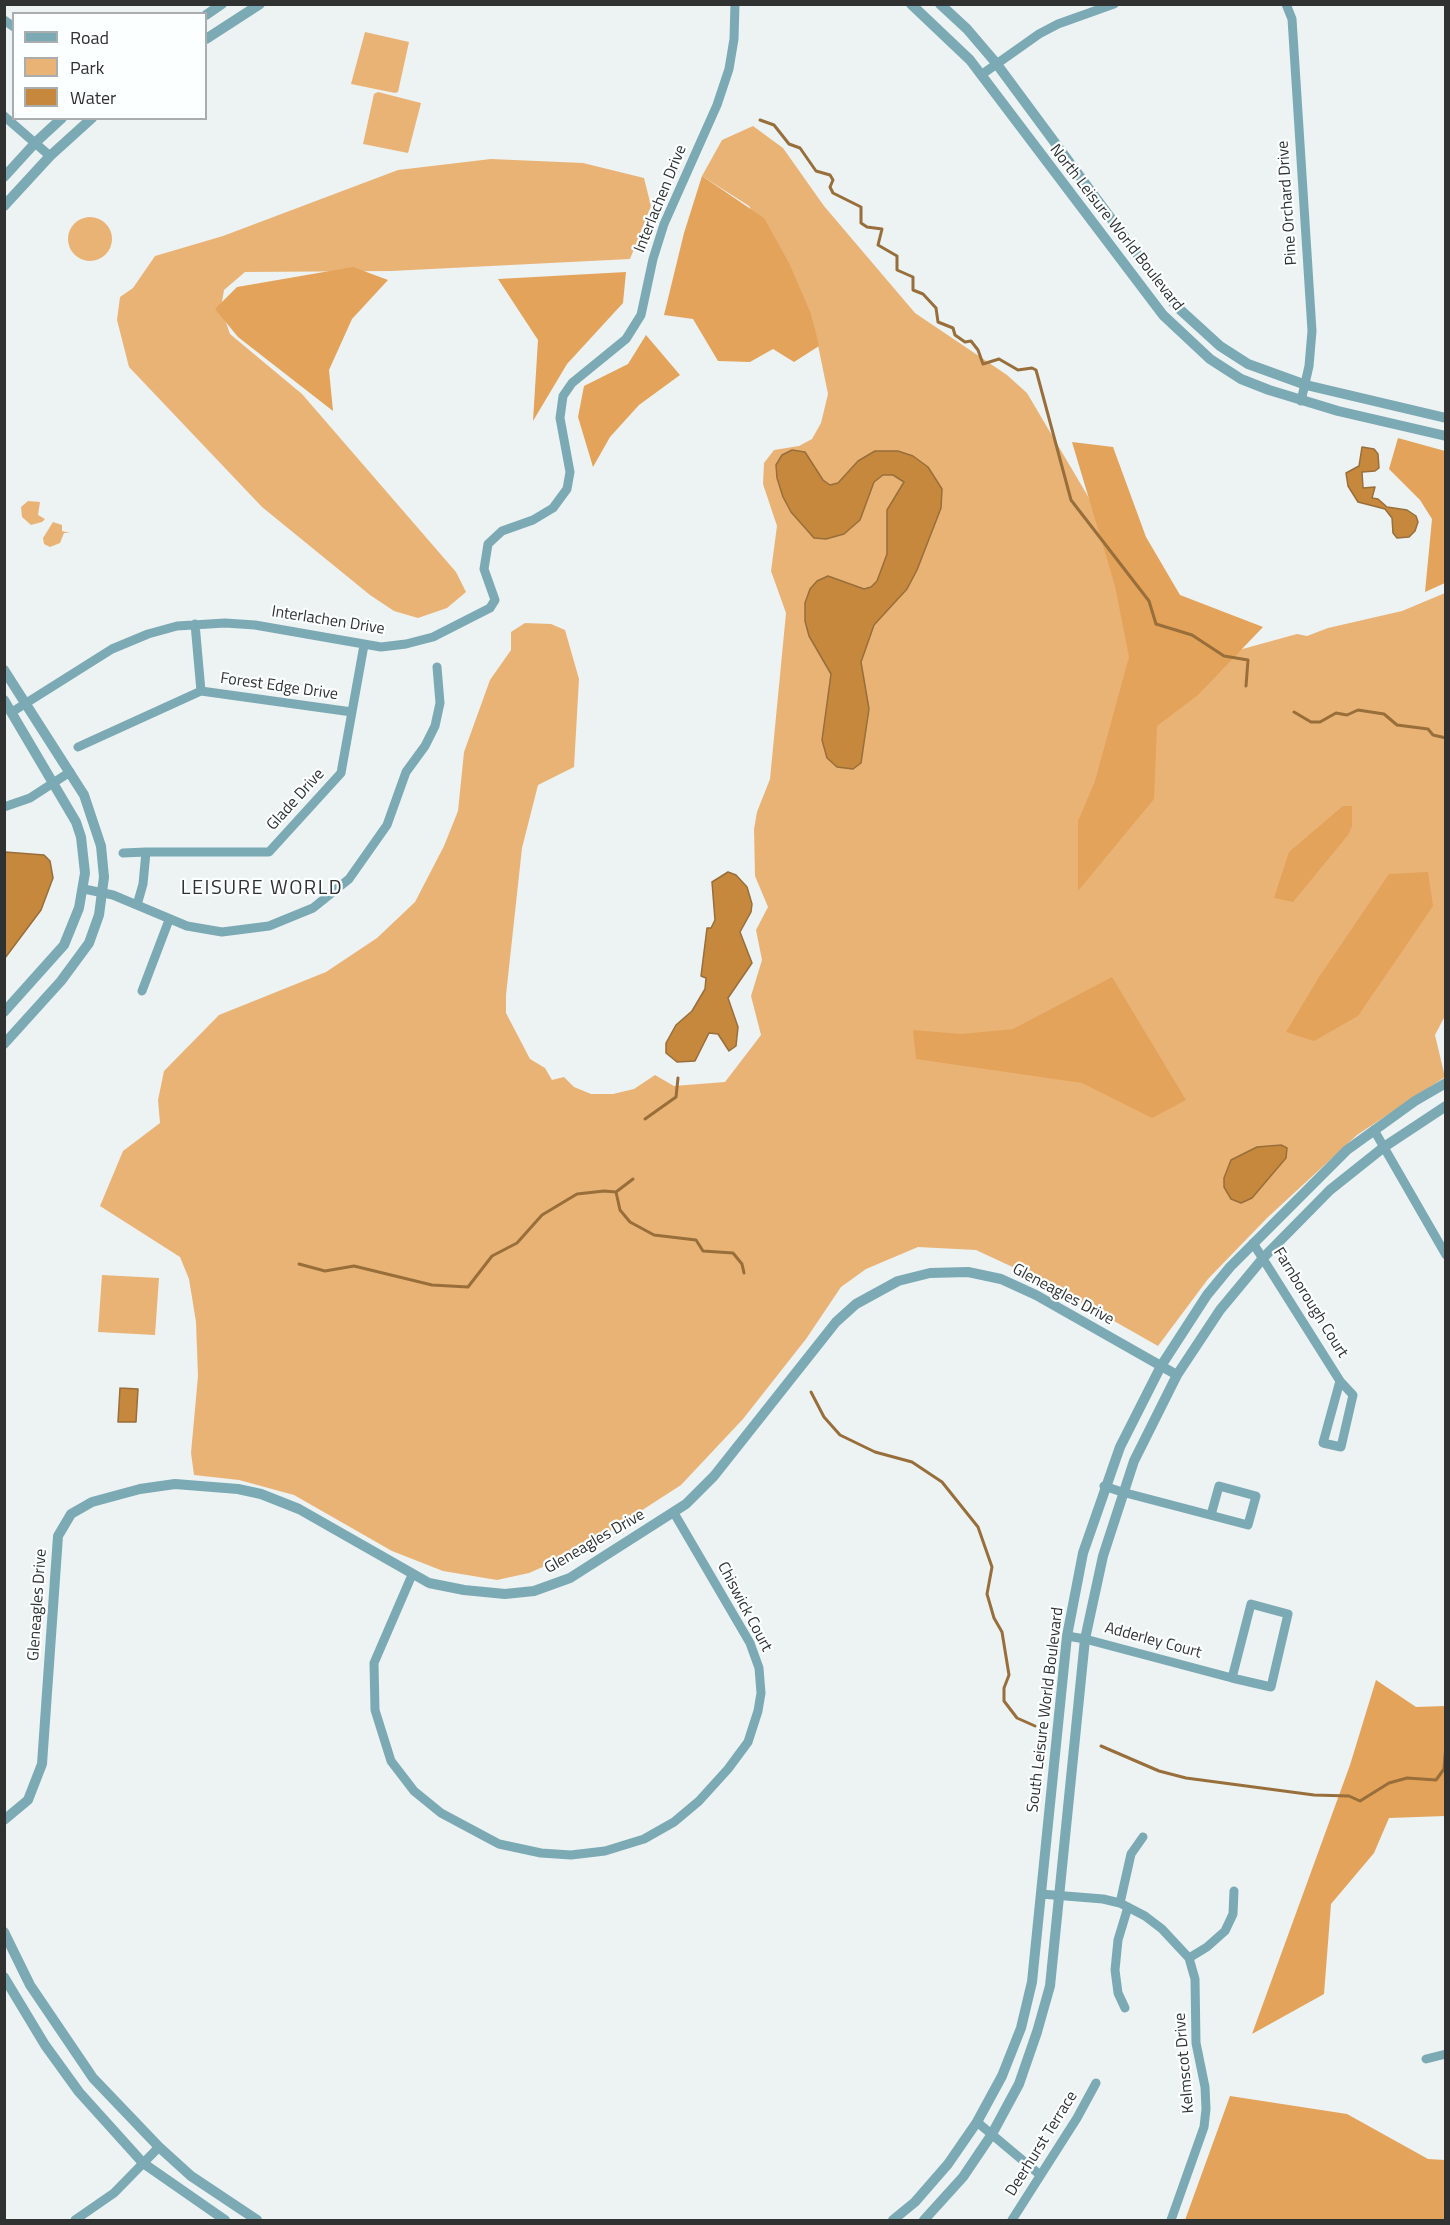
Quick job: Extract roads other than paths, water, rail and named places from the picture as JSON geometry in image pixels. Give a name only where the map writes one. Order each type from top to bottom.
[{"type":"street","points":[[207,14],[222,4]]},
{"type":"street","points":[[207,38],[260,4]]},
{"type":"street","name":"Interlachen Drive","points":[[12,712],[123,644],[148,633],[195,624],[255,625],[364,645],[392,646],[422,641],[451,630],[490,608],[495,600],[484,569],[488,544],[502,531],[533,520],[553,508],[567,489],[570,472],[560,418],[563,396],[572,383],[626,339],[641,315],[661,234],[726,78],[734,39],[735,4]]},
{"type":"street","name":"North Leisure World Boulevard","points":[[911,4],[938,27],[981,75],[1163,315],[1210,359],[1241,379],[1301,400],[1446,436]]},
{"type":"street","name":"North Leisure World Boulevard","points":[[940,4],[967,29],[996,63],[1175,305],[1220,346],[1248,364],[1306,385],[1446,418]]},
{"type":"street","points":[[981,75],[1027,41],[1058,24],[1114,4]]},
{"type":"street","name":"Pine Orchard Drive","points":[[1286,4],[1292,19],[1312,331],[1306,385],[1301,400]]},
{"type":"street","points":[[4,116],[50,156]]},
{"type":"street","points":[[4,177],[60,120]]},
{"type":"street","points":[[4,206],[50,156],[90,120]]},
{"type":"street","name":"Forest Edge Drive","points":[[195,624],[201,691]]},
{"type":"street","name":"Glade Drive","points":[[123,853],[269,852],[341,773],[364,645]]},
{"type":"street","points":[[84,889],[137,905],[169,920],[222,932],[269,926],[313,908],[349,879],[387,825],[406,772],[425,746],[435,726],[440,703],[437,667]]},
{"type":"street","points":[[4,670],[84,795],[98,832],[103,859],[103,893],[93,934],[82,952],[4,1044]]},
{"type":"street","name":"Forest Edge Drive","points":[[78,747],[201,691],[352,712]]},
{"type":"street","points":[[4,700],[66,801],[81,837],[86,873],[84,889],[73,927],[64,945],[4,1012]]},
{"type":"street","points":[[4,807],[30,798],[70,772]]},
{"type":"street","points":[[137,905],[143,884],[146,852]]},
{"type":"street","points":[[142,991],[169,920]]},
{"type":"street","name":"South Leisure World Boulevard","points":[[893,2220],[915,2202],[948,2164],[978,2122],[1002,2076],[1021,2028],[1032,1982],[1066,1636],[1083,1553],[1104,1486],[1120,1447],[1161,1366],[1207,1296],[1253,1243],[1317,1177],[1374,1130],[1446,1083]]},
{"type":"street","name":"South Leisure World Boulevard","points":[[924,2220],[963,2176],[992,2134],[1019,2084],[1050,1986],[1085,1639],[1103,1556],[1134,1461],[1177,1375],[1220,1310],[1264,1257],[1330,1190],[1384,1147],[1446,1106]]},
{"type":"street","points":[[1374,1130],[1446,1255]]},
{"type":"street","name":"Farnborough Court","points":[[1253,1243],[1264,1257],[1340,1381],[1353,1395],[1341,1447],[1323,1443],[1340,1381]]},
{"type":"street","name":"Gleneagles Drive","points":[[4,1820],[28,1800],[42,1764],[56,1546],[62,1528],[71,1514],[83,1506],[105,1498],[158,1486],[191,1484],[238,1489],[261,1494],[299,1509],[429,1583],[464,1590],[505,1594],[534,1591],[570,1578],[674,1513],[714,1476],[836,1322],[856,1304],[898,1281],[930,1274],[968,1272],[1001,1279],[1036,1295],[1177,1375]]},
{"type":"street","points":[[1104,1486],[1122,1492],[1248,1525],[1256,1496],[1219,1486],[1211,1515]]},
{"type":"street","name":"Chiswick Court","points":[[412,1575],[374,1663],[375,1710],[391,1761],[414,1791],[441,1813],[499,1844],[541,1853],[571,1855],[605,1851],[644,1839],[674,1822],[699,1801],[728,1769],[748,1742],[758,1711],[761,1694],[759,1668],[750,1643],[674,1513]]},
{"type":"street","name":"Adderley Court","points":[[1066,1636],[1085,1639],[1232,1678],[1271,1687],[1288,1614],[1251,1604],[1232,1678]]},
{"type":"street","points":[[1125,2008],[1118,1993],[1115,1970],[1118,1940],[1131,1854],[1143,1838]]},
{"type":"street","points":[[1041,1894],[1103,1899],[1124,1905],[1145,1916],[1162,1929],[1189,1958],[1207,1947],[1225,1931],[1233,1914],[1234,1891]]},
{"type":"street","points":[[4,1932],[30,1985],[93,2078],[159,2147],[191,2175],[257,2220]]},
{"type":"street","name":"Kelmscot Drive","points":[[1171,2220],[1204,2127],[1206,2109],[1205,2087],[1196,2043],[1195,1979],[1189,1958]]},
{"type":"street","points":[[4,1977],[45,2045],[79,2092],[144,2163],[225,2220]]},
{"type":"street","points":[[1426,2059],[1446,2054]]},
{"type":"street","name":"Deerhurst Terrace","points":[[1012,2220],[1077,2118],[1096,2083]]},
{"type":"street","points":[[978,2122],[1039,2175]]},
{"type":"street","points":[[75,2220],[114,2193],[159,2147]]},
{"type":"water","points":[[1362,447],[1374,449],[1378,454],[1379,468],[1375,471],[1362,472],[1363,488],[1375,487],[1372,498],[1378,499],[1387,507],[1407,510],[1416,516],[1418,522],[1415,531],[1409,537],[1397,538],[1393,533],[1392,518],[1385,509],[1358,502],[1348,486],[1346,473],[1359,466]]},
{"type":"water","points":[[792,450],[805,452],[823,480],[830,485],[838,483],[858,461],[875,451],[898,451],[913,456],[928,467],[942,489],[941,508],[917,570],[907,589],[874,625],[861,662],[869,709],[861,763],[853,769],[837,767],[827,758],[822,740],[831,674],[809,636],[805,621],[805,603],[810,589],[817,581],[828,576],[864,589],[871,587],[877,581],[887,554],[887,510],[904,482],[893,475],[883,475],[874,482],[860,520],[844,534],[826,539],[814,538],[791,512],[777,478],[776,465],[782,455]]},
{"type":"water","points":[[5,852],[44,855],[50,861],[53,878],[41,910],[5,958]]},
{"type":"water","points":[[728,872],[736,875],[747,887],[752,904],[751,912],[740,932],[752,963],[728,998],[738,1027],[736,1046],[729,1051],[718,1034],[709,1033],[695,1061],[677,1062],[666,1053],[666,1043],[676,1025],[692,1011],[705,989],[706,978],[701,976],[707,928],[711,928],[715,920],[712,882]]},
{"type":"water","points":[[1281,1145],[1287,1148],[1286,1158],[1252,1198],[1241,1203],[1231,1199],[1224,1187],[1224,1178],[1231,1160],[1257,1147]]},
{"type":"water","points":[[120,1388],[138,1389],[136,1422],[118,1422]]},
{"type":"waterway","points":[[760,120],[774,125],[789,144],[800,148],[816,171],[830,175],[833,180],[830,187],[833,193],[861,207],[861,223],[867,227],[882,229],[878,245],[897,256],[897,270],[913,277],[913,290],[923,294],[936,308],[938,322],[953,328],[955,335],[965,342],[971,341],[978,350],[983,364],[999,359],[1018,370],[1032,368],[1036,370],[1071,500],[1149,601],[1156,624],[1192,635],[1224,656],[1248,660],[1246,686]]},
{"type":"waterway","points":[[1294,712],[1311,722],[1320,722],[1336,713],[1347,715],[1358,710],[1384,714],[1397,725],[1428,729],[1433,735],[1446,738]]},
{"type":"waterway","points":[[645,1119],[676,1097],[678,1078]]},
{"type":"waterway","points":[[616,1192],[633,1179]]},
{"type":"waterway","points":[[299,1264],[325,1271],[354,1266],[432,1285],[468,1287],[492,1256],[517,1243],[542,1215],[577,1194],[604,1191],[616,1192],[620,1210],[630,1222],[654,1235],[696,1240],[703,1251],[733,1253],[742,1264],[744,1273]]},
{"type":"waterway","points":[[811,1392],[824,1417],[840,1435],[875,1452],[912,1462],[942,1482],[978,1527],[992,1567],[987,1594],[994,1618],[1002,1632],[1009,1675],[1004,1688],[1004,1701],[1017,1718],[1035,1726]]},
{"type":"waterway","points":[[1101,1746],[1159,1771],[1186,1778],[1314,1795],[1349,1796],[1360,1801],[1389,1783],[1407,1778],[1436,1780],[1444,1769],[1446,1744]]},
{"type":"district","name":"LEISURE WORLD","points":[[262,889]]}]
